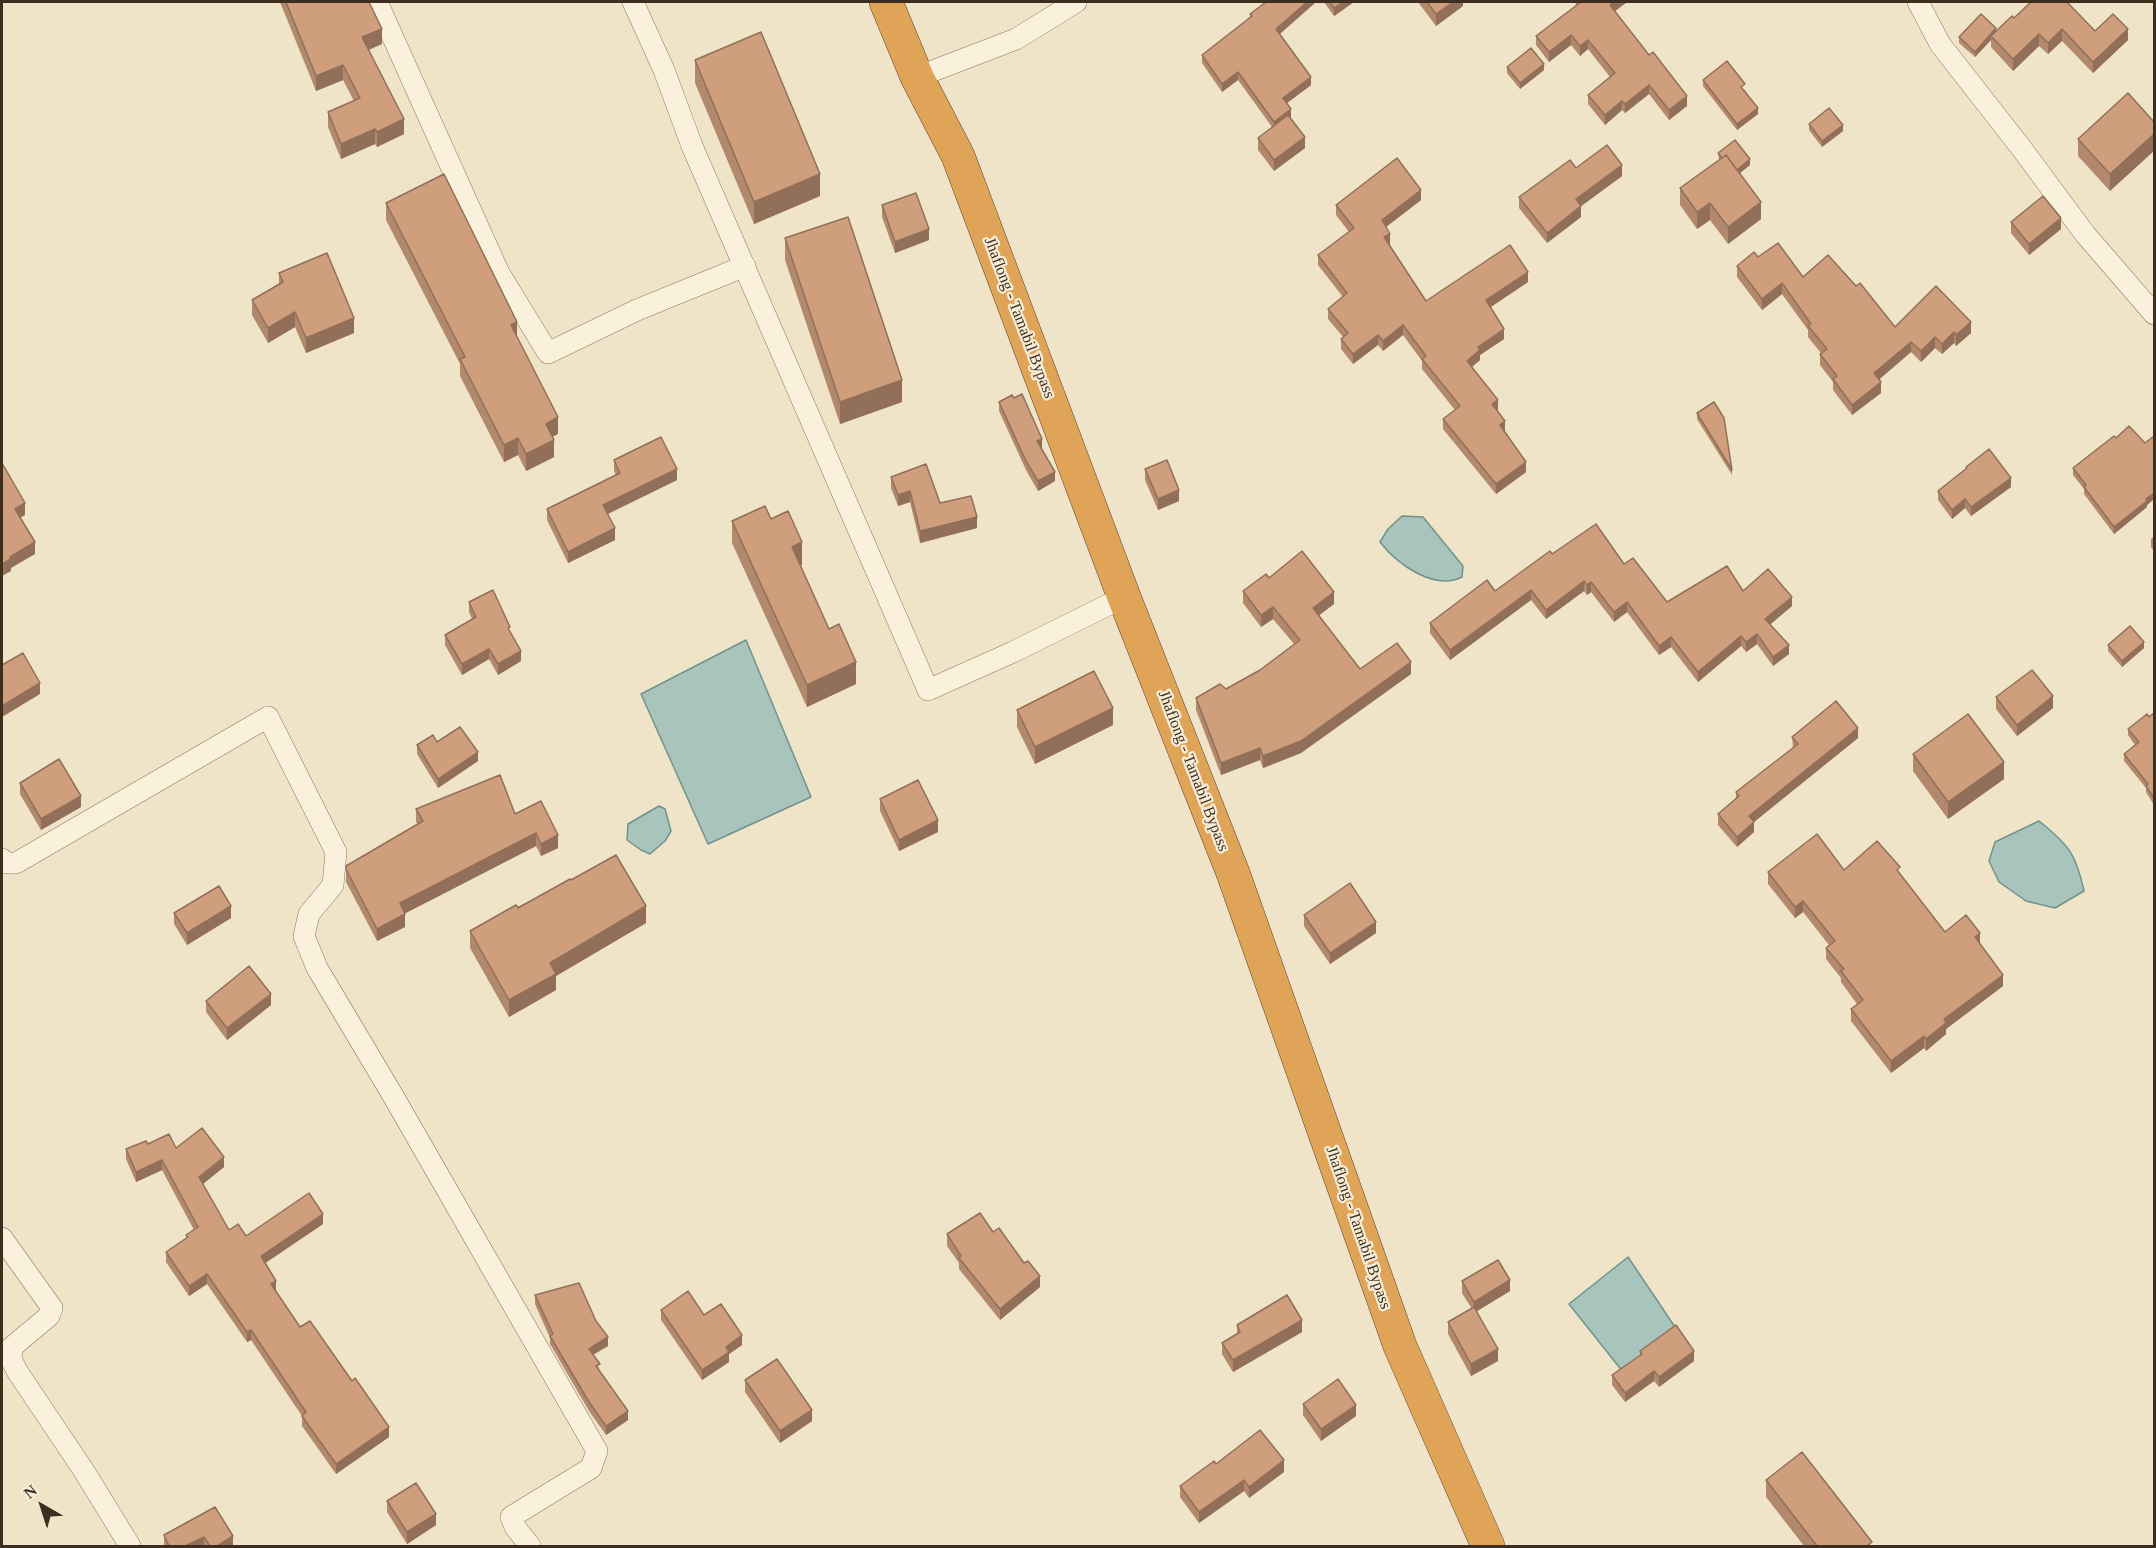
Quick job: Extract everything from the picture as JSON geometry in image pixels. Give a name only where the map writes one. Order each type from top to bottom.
[{"type":"highway","name":"Jhaflong - Tamabil Bypass","points":[[885,2],[917,77],[958,156],[1124,597],[1233,873],[1400,1346],[1488,1546]]},
{"type":"street","points":[[377,2],[499,273],[548,353],[637,310],[745,266]]},
{"type":"street","points":[[633,2],[664,70],[692,146],[928,690],[1013,652],[1124,597]]},
{"type":"street","points":[[917,77],[1016,39],[1076,2]]},
{"type":"street","points":[[1918,2],[1940,44],[2085,234],[2154,314]]},
{"type":"street","points":[[2,859],[3,863],[16,863],[268,717],[336,852],[333,885],[309,914],[304,936],[317,968],[597,1451],[591,1468],[511,1517],[515,1527],[530,1546]]},
{"type":"street","points":[[2,1238],[52,1308],[49,1316],[12,1347],[11,1359],[130,1546]]},
{"type":"water","points":[[1402,516],[1423,517],[1463,566],[1462,577],[1440,581],[1428,578],[1406,566],[1387,550],[1380,542],[1388,529]]},
{"type":"water","points":[[746,640],[811,797],[708,844],[641,694]]},
{"type":"water","points":[[659,806],[665,809],[671,831],[665,841],[650,854],[627,840],[628,824]]},
{"type":"water","points":[[2039,821],[2070,851],[2078,868],[2084,891],[2055,908],[2026,901],[1999,882],[1989,861],[1995,842]]},
{"type":"water","points":[[1628,1257],[1677,1330],[1623,1372],[1569,1304]]},
{"type":"building","points":[[286,2],[369,2],[382,29],[362,37],[404,119],[377,132],[375,129],[341,144],[328,112],[360,98],[343,65],[316,76]]},
{"type":"building","points":[[1266,2],[1307,2],[1276,29],[1311,77],[1283,98],[1291,109],[1274,122],[1238,72],[1222,84],[1202,55],[1252,16],[1250,14]]},
{"type":"building","points":[[1330,2],[1343,2],[1334,8]]},
{"type":"building","points":[[1427,2],[1453,2],[1436,14]]},
{"type":"building","points":[[1581,2],[1615,2],[1610,5],[1649,55],[1653,52],[1687,96],[1669,110],[1649,85],[1625,104],[1622,101],[1605,115],[1588,95],[1615,73],[1588,40],[1580,46],[1571,35],[1549,52],[1536,36]]},
{"type":"building","points":[[2031,2],[2067,2],[2095,31],[2113,14],[2128,29],[2093,62],[2062,29],[2048,43],[2039,34],[2013,59],[1991,36]]},
{"type":"building","points":[[1981,14],[1996,28],[1975,52],[1959,37]]},
{"type":"building","points":[[761,32],[820,174],[754,202],[695,60]]},
{"type":"building","points":[[1531,48],[1544,64],[1520,83],[1507,67]]},
{"type":"building","points":[[1727,61],[1745,84],[1741,87],[1758,108],[1737,124],[1703,80]]},
{"type":"building","points":[[2128,93],[2154,122],[2154,134],[2110,174],[2078,139]]},
{"type":"building","points":[[1829,108],[1843,125],[1822,141],[1809,124]]},
{"type":"building","points":[[1288,115],[1305,137],[1274,160],[1258,138]]},
{"type":"building","points":[[1735,140],[1750,159],[1737,170],[1726,155],[1722,158],[1718,153]]},
{"type":"building","points":[[1607,145],[1622,165],[1576,199],[1581,206],[1547,233],[1519,197],[1570,160],[1576,168]]},
{"type":"building","points":[[1726,155],[1761,202],[1728,227],[1710,203],[1697,212],[1680,188]]},
{"type":"building","points":[[1397,158],[1421,190],[1382,220],[1390,234],[1384,237],[1426,301],[1510,245],[1528,272],[1486,300],[1504,329],[1478,347],[1480,350],[1467,361],[1498,400],[1492,404],[1505,421],[1500,425],[1526,462],[1496,484],[1443,419],[1460,406],[1422,359],[1426,356],[1403,325],[1383,341],[1378,335],[1353,354],[1341,339],[1348,333],[1328,309],[1347,293],[1318,255],[1354,228],[1336,205]]},
{"type":"building","points":[[444,174],[517,322],[511,325],[558,417],[546,424],[554,440],[526,454],[518,438],[504,445],[460,359],[465,357],[386,203]]},
{"type":"building","points":[[916,193],[929,229],[895,242],[882,205]]},
{"type":"building","points":[[2043,196],[2061,218],[2029,244],[2011,222]]},
{"type":"building","points":[[848,217],[902,380],[840,402],[785,238]]},
{"type":"building","points":[[1778,243],[1803,277],[1828,255],[1856,286],[1860,283],[1895,327],[1936,286],[1971,322],[1956,335],[1954,332],[1942,344],[1935,337],[1921,351],[1911,342],[1874,373],[1881,382],[1852,405],[1833,379],[1837,376],[1820,354],[1827,349],[1808,326],[1811,324],[1782,283],[1762,299],[1737,266],[1754,252],[1758,257]]},
{"type":"building","points":[[327,253],[354,318],[306,338],[295,312],[268,328],[252,300],[283,282],[279,273]]},
{"type":"building","points":[[1022,394],[1042,439],[1037,441],[1055,472],[1038,481],[1026,461],[999,402],[1012,395],[1014,398]]},
{"type":"building","points":[[1714,402],[1724,418],[1732,470],[1697,413]]},
{"type":"building","points":[[2129,426],[2145,443],[2154,436],[2154,493],[2114,527],[2084,487],[2086,485],[2073,468],[2114,436],[2116,438]]},
{"type":"building","points":[[661,437],[677,469],[603,505],[615,528],[568,552],[547,509],[620,473],[614,460]]},
{"type":"building","points":[[1989,449],[2011,478],[1971,507],[1965,499],[1952,510],[1938,491]]},
{"type":"building","points":[[1167,460],[1179,490],[1158,499],[1145,469]]},
{"type":"building","points":[[2,463],[25,503],[15,509],[35,542],[2,564]]},
{"type":"building","points":[[926,464],[940,503],[971,496],[977,517],[920,531],[910,491],[898,495],[891,477]]},
{"type":"building","points":[[765,506],[771,519],[788,511],[802,542],[792,547],[829,629],[839,624],[856,662],[807,685],[732,521]]},
{"type":"building","points":[[1596,524],[1624,564],[1633,558],[1667,602],[1727,566],[1743,591],[1768,569],[1792,597],[1765,619],[1789,645],[1773,657],[1757,634],[1746,642],[1741,636],[1698,672],[1671,637],[1659,646],[1627,602],[1614,612],[1591,582],[1587,585],[1584,581],[1546,610],[1531,590],[1450,650],[1430,623],[1487,580],[1495,591],[1550,551],[1552,554]]},
{"type":"building","points":[[1302,551],[1334,592],[1313,608],[1360,669],[1397,643],[1411,662],[1301,741],[1263,756],[1260,748],[1221,763],[1196,698],[1220,684],[1226,689],[1260,670],[1300,640],[1273,607],[1261,615],[1243,591],[1266,574],[1269,578]]},
{"type":"building","points":[[493,590],[510,627],[508,628],[521,651],[498,664],[489,649],[462,664],[445,635],[476,617],[469,602]]},
{"type":"building","points":[[2130,626],[2144,642],[2122,661],[2108,645]]},
{"type":"building","points":[[23,653],[40,683],[2,706],[2,665]]},
{"type":"building","points":[[2032,670],[2053,696],[2017,725],[1996,697]]},
{"type":"building","points":[[1094,671],[1113,708],[1035,747],[1017,710]]},
{"type":"building","points":[[1836,701],[1858,728],[1749,816],[1754,822],[1737,837],[1718,814],[1739,796],[1736,792],[1798,744],[1792,737]]},
{"type":"building","points":[[2154,713],[2154,798],[2146,786],[2148,784],[2124,754],[2139,742],[2128,729],[2147,714],[2149,717]]},
{"type":"building","points":[[1968,714],[2004,762],[1948,802],[1913,754]]},
{"type":"building","points":[[460,727],[478,752],[438,779],[417,745],[433,735],[437,742]]},
{"type":"building","points":[[59,759],[81,796],[41,819],[20,783]]},
{"type":"building","points":[[500,775],[515,814],[541,801],[558,835],[541,844],[536,833],[400,903],[405,914],[377,929],[346,866],[423,821],[416,809]]},
{"type":"building","points":[[918,780],[938,820],[899,840],[880,799]]},
{"type":"building","points":[[1817,834],[1844,870],[1877,841],[1900,867],[1897,870],[1945,932],[1966,915],[1980,933],[1975,937],[2003,975],[1944,1019],[1946,1023],[1926,1039],[1924,1036],[1891,1061],[1851,1009],[1863,1000],[1841,971],[1844,969],[1826,948],[1835,941],[1803,901],[1795,907],[1768,872]]},
{"type":"building","points":[[616,855],[646,906],[550,963],[556,974],[509,1000],[470,931],[516,905],[518,908]]},
{"type":"building","points":[[1350,883],[1376,922],[1330,953],[1304,915]]},
{"type":"building","points":[[219,886],[231,906],[187,933],[174,913]]},
{"type":"building","points":[[249,966],[271,994],[227,1028],[206,1001]]},
{"type":"building","points":[[202,1128],[224,1157],[199,1177],[229,1230],[238,1224],[246,1236],[309,1193],[323,1214],[261,1256],[276,1281],[271,1284],[300,1327],[310,1321],[352,1381],[355,1378],[389,1427],[336,1464],[302,1416],[306,1412],[251,1330],[247,1332],[207,1274],[189,1286],[166,1252],[198,1227],[162,1160],[136,1172],[126,1149],[146,1141],[148,1144],[169,1134],[176,1148]]},
{"type":"building","points":[[980,1213],[993,1232],[999,1228],[1024,1263],[1028,1261],[1040,1276],[1000,1309],[959,1258],[961,1256],[947,1234]]},
{"type":"building","points":[[1498,1260],[1510,1280],[1474,1302],[1462,1281]]},
{"type":"building","points":[[579,1283],[596,1321],[608,1337],[589,1349],[600,1364],[596,1366],[628,1411],[606,1426],[550,1336],[553,1334],[535,1295]]},
{"type":"building","points":[[688,1291],[704,1315],[721,1304],[742,1335],[726,1347],[729,1352],[702,1370],[661,1310]]},
{"type":"building","points":[[1287,1295],[1302,1320],[1233,1360],[1222,1343],[1240,1332],[1237,1325]]},
{"type":"building","points":[[1474,1307],[1498,1349],[1471,1364],[1448,1322]]},
{"type":"building","points":[[1676,1325],[1694,1351],[1659,1377],[1654,1371],[1625,1393],[1612,1375],[1642,1354],[1640,1351]]},
{"type":"building","points":[[777,1359],[812,1410],[780,1431],[745,1380]]},
{"type":"building","points":[[1338,1379],[1356,1405],[1321,1429],[1303,1404]]},
{"type":"building","points":[[1260,1430],[1284,1460],[1249,1487],[1244,1480],[1199,1512],[1180,1486],[1214,1461],[1216,1464]]},
{"type":"building","points":[[1802,1452],[1872,1542],[1867,1546],[1817,1546],[1766,1480]]},
{"type":"building","points":[[416,1483],[436,1514],[407,1532],[387,1501]]},
{"type":"building","points":[[215,1507],[233,1536],[217,1546],[210,1546],[204,1537],[185,1546],[169,1546],[164,1535]]}]
